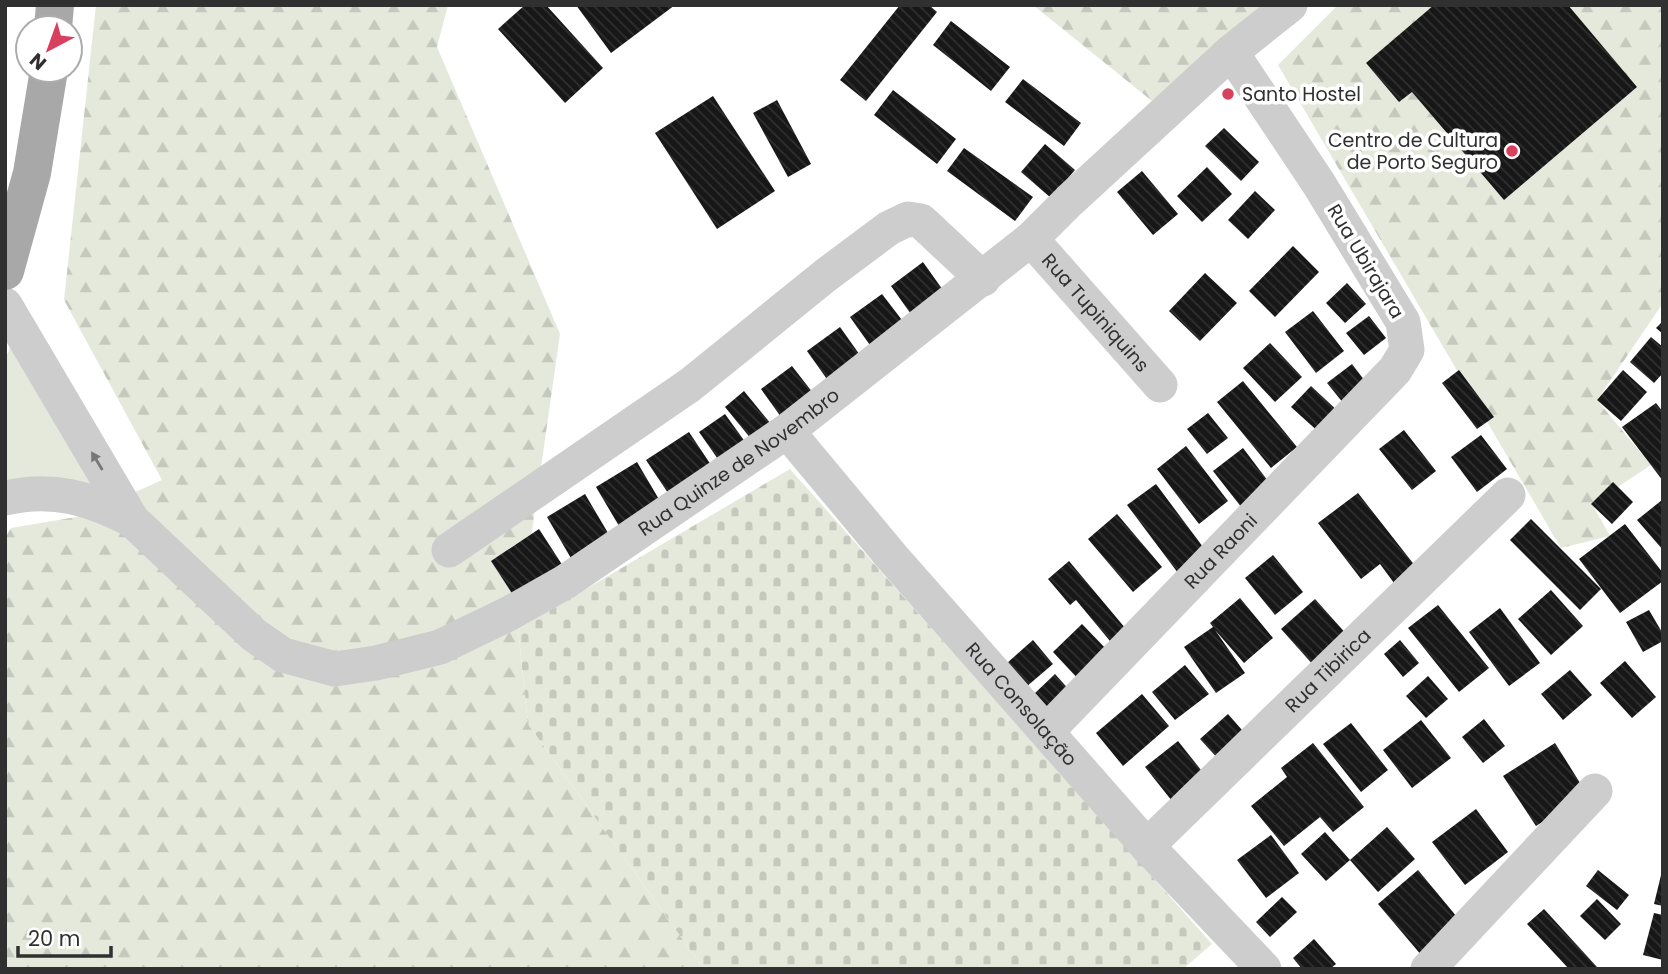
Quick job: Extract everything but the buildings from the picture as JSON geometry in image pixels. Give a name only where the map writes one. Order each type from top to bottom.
[{"type":"main road","points":[[5,271],[32,173],[47,84]]},
{"type":"street","name":"Rua Quinze de Novembro","points":[[132,520],[254,635],[283,655],[335,670],[440,647],[512,612],[565,582],[787,431],[1031,239],[1231,52],[1290,5]]},
{"type":"street","name":"Rua Ubirajara","points":[[1231,52],[1320,184],[1403,322],[1407,350],[1395,370]]},
{"type":"street","points":[[449,550],[690,385],[889,228],[908,219],[920,220],[983,279]]},
{"type":"street","name":"Rua Tupiniquins","points":[[1031,239],[1160,385]]},
{"type":"street","points":[[5,305],[132,520]]},
{"type":"street","name":"Rua Raoni","points":[[1047,731],[1395,370]]},
{"type":"street","name":"Rua Consolação","points":[[787,431],[892,557],[1147,846],[1264,969]]},
{"type":"street","points":[[5,498],[26,493],[63,494],[99,503],[132,520]]},
{"type":"street","name":"Rua Tibirica","points":[[1147,846],[1508,495]]},
{"type":"street","points":[[1428,969],[1595,791]]},
{"type":"green space","points":[[96,5],[448,5],[437,47],[560,334],[518,629],[528,724],[704,969],[5,969],[5,538],[11,528],[82,516],[162,480],[64,300]]},
{"type":"green space","points":[[1033,5],[1270,5],[1152,101]]},
{"type":"green space","points":[[1338,5],[1663,5],[1663,303],[1597,400],[1651,465],[1592,504],[1610,536],[1561,548],[1278,65]]},
{"type":"green space","points":[[12,342],[110,498],[5,484],[5,360]]},
{"type":"green space","points":[[790,469],[1212,944],[1183,969],[704,969],[528,724],[518,629]]},
{"type":"place","name":"Santo Hostel","points":[[1228,94]]},
{"type":"place","name":"Centro de Cultura de Porto Seguro","points":[[1512,151]]}]
